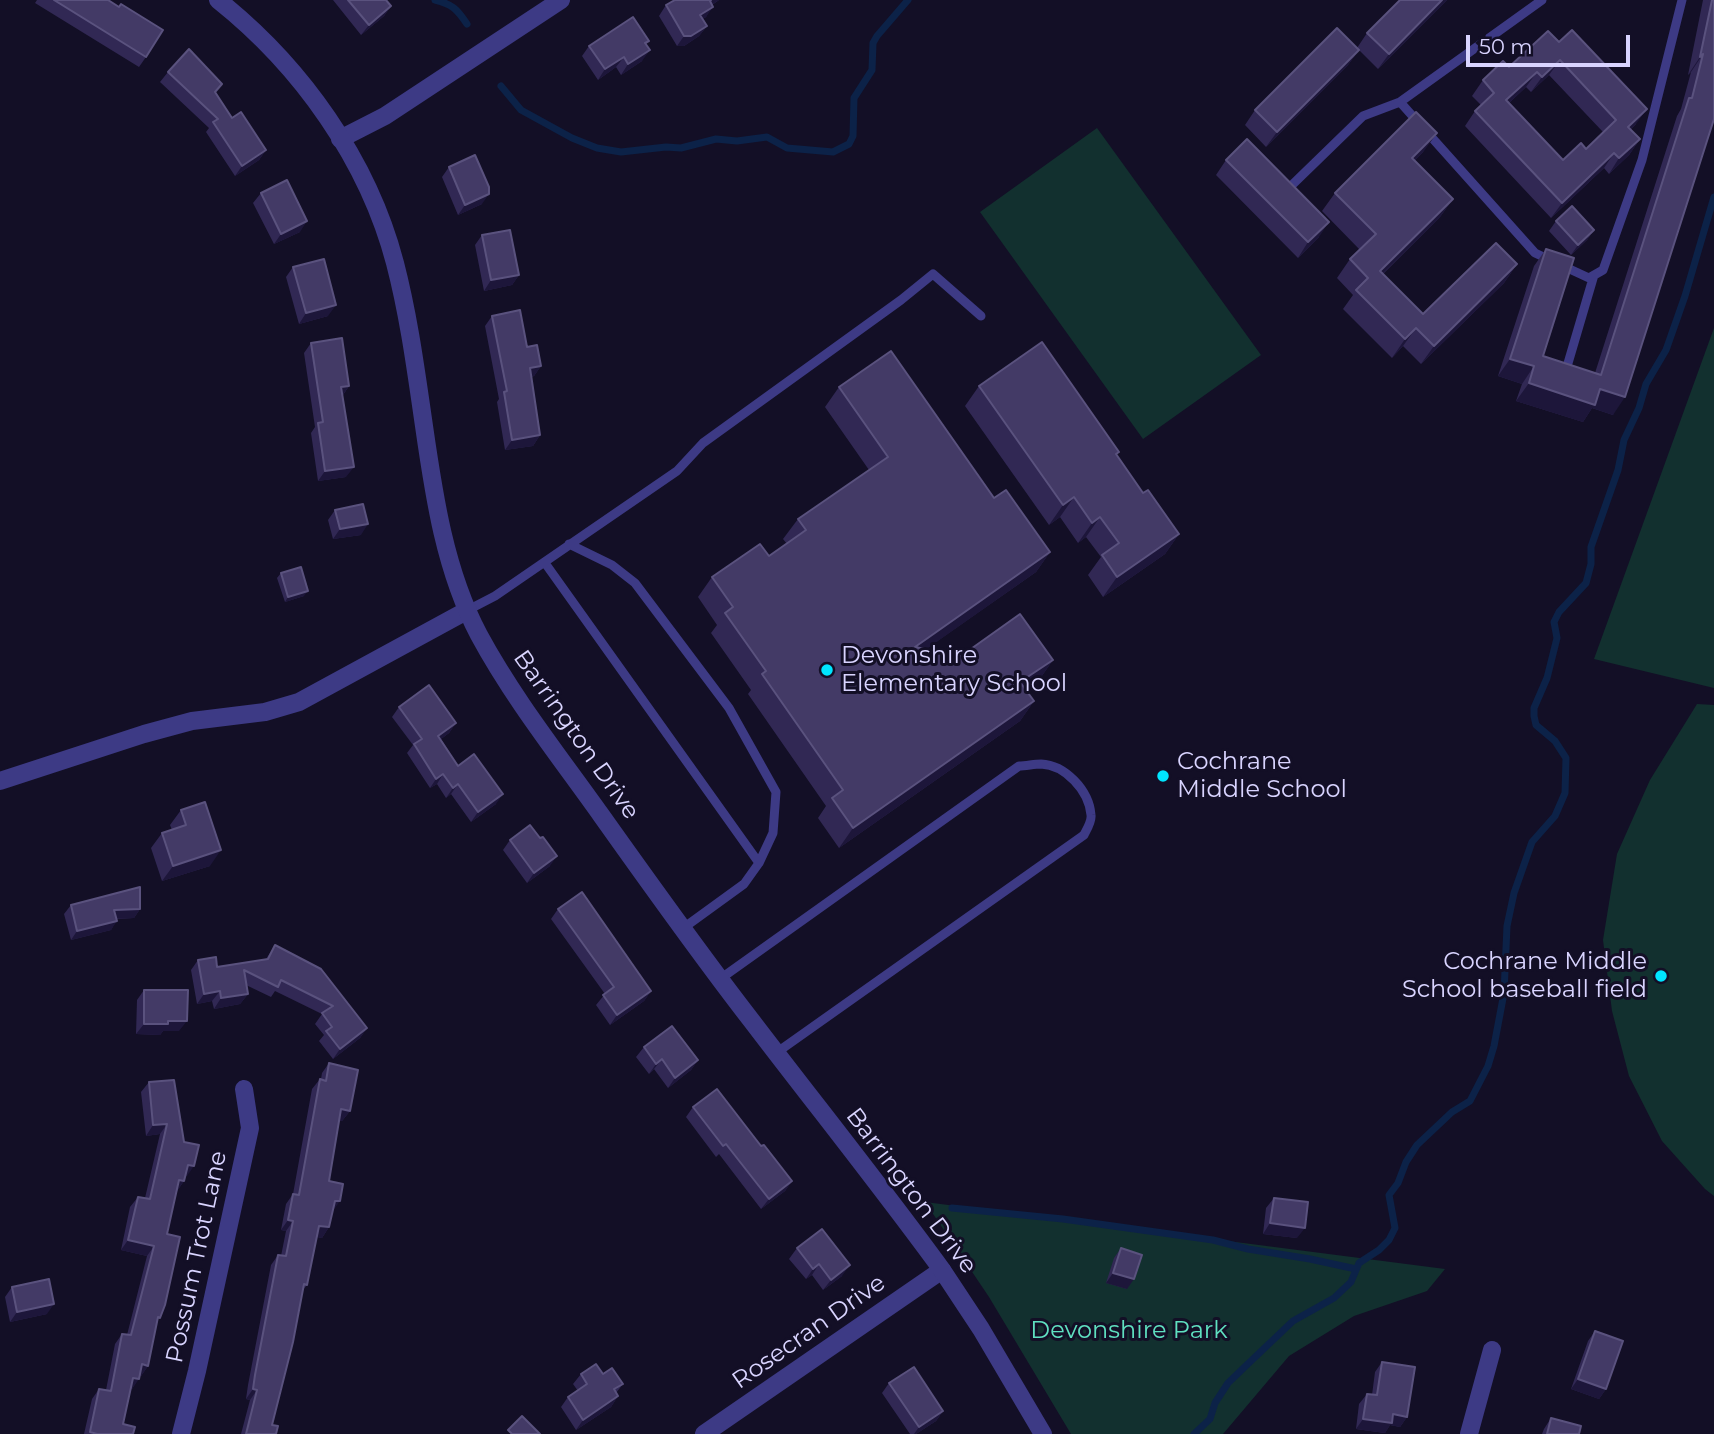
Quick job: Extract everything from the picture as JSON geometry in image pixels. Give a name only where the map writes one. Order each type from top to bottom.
[{"type":"street","name":"Barrington Drive","points":[[218,0],[279,56],[326,116],[366,186],[394,261],[408,325],[446,546],[468,610],[490,654],[682,929],[942,1270],[981,1329],[1043,1434]]},
{"type":"street","points":[[340,139],[385,117],[561,0]]},
{"type":"street","points":[[0,781],[180,724],[265,712],[299,702],[468,610]]},
{"type":"street","name":"Possum Trot Lane","points":[[181,1434],[198,1371],[250,1128],[244,1089]]},
{"type":"street","name":"Rosecran Drive","points":[[704,1434],[942,1270]]},
{"type":"street","points":[[1469,1434],[1492,1350]]},
{"type":"lane","points":[[1293,184],[1363,116],[1400,102],[1542,0]]},
{"type":"lane","points":[[1400,102],[1535,253],[1589,278],[1603,270],[1642,160],[1682,0]]},
{"type":"lane","points":[[468,610],[495,596],[545,563],[677,471],[703,443],[933,274],[981,316]]},
{"type":"lane","points":[[1566,370],[1594,275]]},
{"type":"lane","points":[[569,544],[612,565],[635,583],[729,708],[776,792],[773,833],[759,863],[744,884],[682,929]]},
{"type":"lane","points":[[545,563],[759,863]]},
{"type":"lane","points":[[720,979],[1019,766],[1041,764],[1058,768],[1075,781],[1087,799],[1092,817],[1084,835],[776,1053]]},
{"type":"green space","points":[[1097,128],[1261,355],[1143,439],[980,212]]},
{"type":"green space","points":[[1714,328],[1714,688],[1594,659]]},
{"type":"green space","name":"Cochrane Middle School baseball field","points":[[1697,704],[1714,705],[1714,1196],[1662,1141],[1629,1076],[1612,1011],[1603,940],[1617,854],[1650,780]]},
{"type":"green space","name":"Devonshire Park","points":[[925,1202],[1445,1269],[1427,1291],[1354,1316],[1289,1356],[1223,1434],[1071,1434],[989,1297]]},
{"type":"building","points":[[54,0],[108,0],[119,7],[121,4],[163,30],[146,57]]},
{"type":"building","points":[[348,0],[386,0],[391,6],[369,25]]},
{"type":"building","points":[[675,0],[711,0],[713,7],[700,15],[707,26],[691,36],[684,36],[666,5]]},
{"type":"building","points":[[1400,0],[1442,0],[1389,54],[1367,33]]},
{"type":"building","points":[[1712,0],[1714,119],[1625,397],[1600,389],[1595,405],[1529,383],[1534,366],[1510,359],[1546,249],[1574,258],[1543,356],[1601,375],[1689,98],[1692,98]]},
{"type":"building","points":[[633,17],[649,41],[645,43],[650,50],[628,64],[624,57],[605,69],[589,46]]},
{"type":"building","points":[[1337,28],[1359,50],[1277,132],[1255,110]]},
{"type":"building","points":[[1572,30],[1647,109],[1628,127],[1640,139],[1619,158],[1614,153],[1562,203],[1475,111],[1494,93],[1483,80],[1503,61],[1509,67],[1548,31],[1559,42]],"holes":[[[1560,60],[1616,120],[1586,149],[1581,143],[1563,160],[1506,100],[1537,72],[1542,77]]]},
{"type":"building","points":[[189,49],[222,84],[215,92],[232,118],[241,112],[266,150],[242,166],[213,122],[218,119],[168,72]]},
{"type":"building","points":[[1416,112],[1437,133],[1412,158],[1453,199],[1380,271],[1423,314],[1496,243],[1517,264],[1434,346],[1416,328],[1405,339],[1356,290],[1368,278],[1350,259],[1376,234],[1335,193]]},
{"type":"building","points":[[1247,139],[1329,222],[1308,242],[1226,160]]},
{"type":"building","points":[[475,155],[489,187],[489,194],[465,205],[449,167]]},
{"type":"building","points":[[287,180],[307,221],[281,234],[261,193]]},
{"type":"building","points":[[1572,206],[1594,230],[1578,245],[1556,221]]},
{"type":"building","points":[[510,230],[519,275],[491,280],[482,235]]},
{"type":"building","points":[[324,259],[336,305],[306,313],[293,267]]},
{"type":"building","points":[[520,310],[527,347],[537,345],[541,366],[530,368],[540,435],[512,440],[504,392],[507,391],[492,316]]},
{"type":"building","points":[[342,338],[349,386],[341,387],[354,467],[325,471],[318,423],[323,422],[311,343]]},
{"type":"building","points":[[1042,342],[1119,452],[1116,454],[1143,493],[1148,490],[1179,534],[1117,577],[1102,555],[1119,543],[1100,517],[1092,523],[1074,497],[1063,505],[979,386]]},
{"type":"building","name":"Devonshire Elementary School","points":[[891,351],[994,498],[1006,490],[1050,552],[915,647],[961,656],[1020,614],[1053,660],[1020,682],[1034,701],[853,828],[832,798],[843,790],[762,674],[766,671],[725,613],[733,607],[712,577],[760,544],[769,556],[806,530],[798,519],[888,457],[839,387]]},
{"type":"building","points":[[363,504],[368,524],[340,529],[335,510]]},
{"type":"building","points":[[301,567],[308,591],[288,597],[281,573]]},
{"type":"building","points":[[429,685],[456,723],[438,736],[458,766],[474,754],[503,794],[478,812],[458,784],[453,788],[443,774],[436,779],[414,744],[422,739],[399,707]]},
{"type":"building","points":[[205,802],[221,850],[173,866],[162,833],[186,825],[181,810]]},
{"type":"building","points":[[530,825],[557,856],[534,873],[510,840]]},
{"type":"building","points":[[140,887],[140,909],[114,910],[117,921],[77,931],[71,905]]},
{"type":"building","points":[[582,892],[651,991],[617,1015],[603,995],[614,987],[558,909]]},
{"type":"building","points":[[275,945],[321,969],[367,1028],[340,1049],[326,1031],[332,1027],[322,1013],[333,1006],[281,980],[278,987],[244,970],[248,994],[221,998],[220,991],[204,994],[198,960],[216,957],[217,967],[268,959]]},
{"type":"building","points":[[144,990],[188,990],[187,1021],[144,1024]]},
{"type":"building","points":[[672,1026],[698,1060],[675,1078],[662,1059],[656,1064],[644,1047]]},
{"type":"building","points":[[329,1063],[358,1070],[350,1111],[341,1109],[329,1181],[343,1184],[340,1201],[335,1201],[329,1227],[319,1226],[272,1425],[278,1426],[276,1434],[246,1434],[257,1390],[253,1389],[255,1375],[278,1255],[286,1256],[293,1221],[288,1220],[293,1194],[299,1195],[320,1079],[326,1081]]},
{"type":"building","points":[[174,1080],[184,1142],[199,1145],[194,1166],[188,1165],[184,1181],[179,1180],[167,1234],[180,1237],[148,1366],[142,1364],[139,1379],[133,1378],[123,1424],[135,1427],[133,1434],[97,1434],[90,1432],[99,1389],[111,1391],[122,1334],[131,1335],[154,1246],[128,1240],[138,1197],[150,1199],[167,1124],[153,1125],[149,1082]]},
{"type":"building","points":[[717,1089],[792,1181],[769,1199],[693,1107]]},
{"type":"building","points":[[1274,1198],[1308,1202],[1305,1228],[1270,1223]]},
{"type":"building","points":[[822,1229],[850,1265],[831,1280],[819,1264],[813,1269],[797,1248]]},
{"type":"building","points":[[1121,1248],[1142,1255],[1134,1279],[1113,1273]]},
{"type":"building","points":[[49,1279],[54,1304],[17,1312],[12,1287]]},
{"type":"building","points":[[1595,1331],[1623,1341],[1606,1389],[1578,1379]]},
{"type":"building","points":[[1382,1362],[1415,1367],[1407,1417],[1393,1414],[1392,1423],[1363,1419],[1367,1394],[1377,1395]]},
{"type":"building","points":[[596,1364],[603,1374],[612,1368],[623,1384],[614,1389],[618,1396],[583,1420],[568,1397],[587,1384],[581,1374]]},
{"type":"building","points":[[914,1367],[943,1411],[919,1427],[889,1383]]},
{"type":"building","points":[[522,1416],[540,1434],[512,1434],[508,1430]]},
{"type":"building","points":[[1551,1418],[1581,1426],[1579,1434],[1547,1434]]},
{"type":"waterway","points":[[435,0],[454,8],[467,24]]},
{"type":"waterway","points":[[501,86],[521,110],[572,138],[597,148],[621,152],[681,148],[716,139],[737,141],[767,137],[787,148],[833,152],[849,144],[853,136],[854,98],[872,70],[873,43],[908,0]]},
{"type":"waterway","points":[[1194,1434],[1210,1419],[1215,1403],[1228,1383],[1293,1321],[1334,1298],[1351,1282],[1359,1263],[1389,1240],[1395,1228],[1389,1195],[1398,1183],[1406,1162],[1417,1145],[1452,1112],[1470,1101],[1488,1066],[1504,993],[1507,926],[1514,893],[1532,842],[1555,816],[1565,793],[1566,758],[1555,741],[1536,725],[1534,716],[1534,708],[1547,678],[1557,638],[1554,622],[1559,612],[1586,583],[1591,564],[1591,547],[1618,470],[1624,440],[1639,408],[1646,384],[1666,350],[1714,197]]},
{"type":"waterway","points":[[952,1208],[1063,1219],[1213,1240],[1356,1269]]},
{"type":"place","name":"Devonshire Elementary School","points":[[827,670]]},
{"type":"place","name":"Cochrane Middle School","points":[[1163,776]]},
{"type":"place","name":"Cochrane Middle School baseball field","points":[[1661,976]]}]
